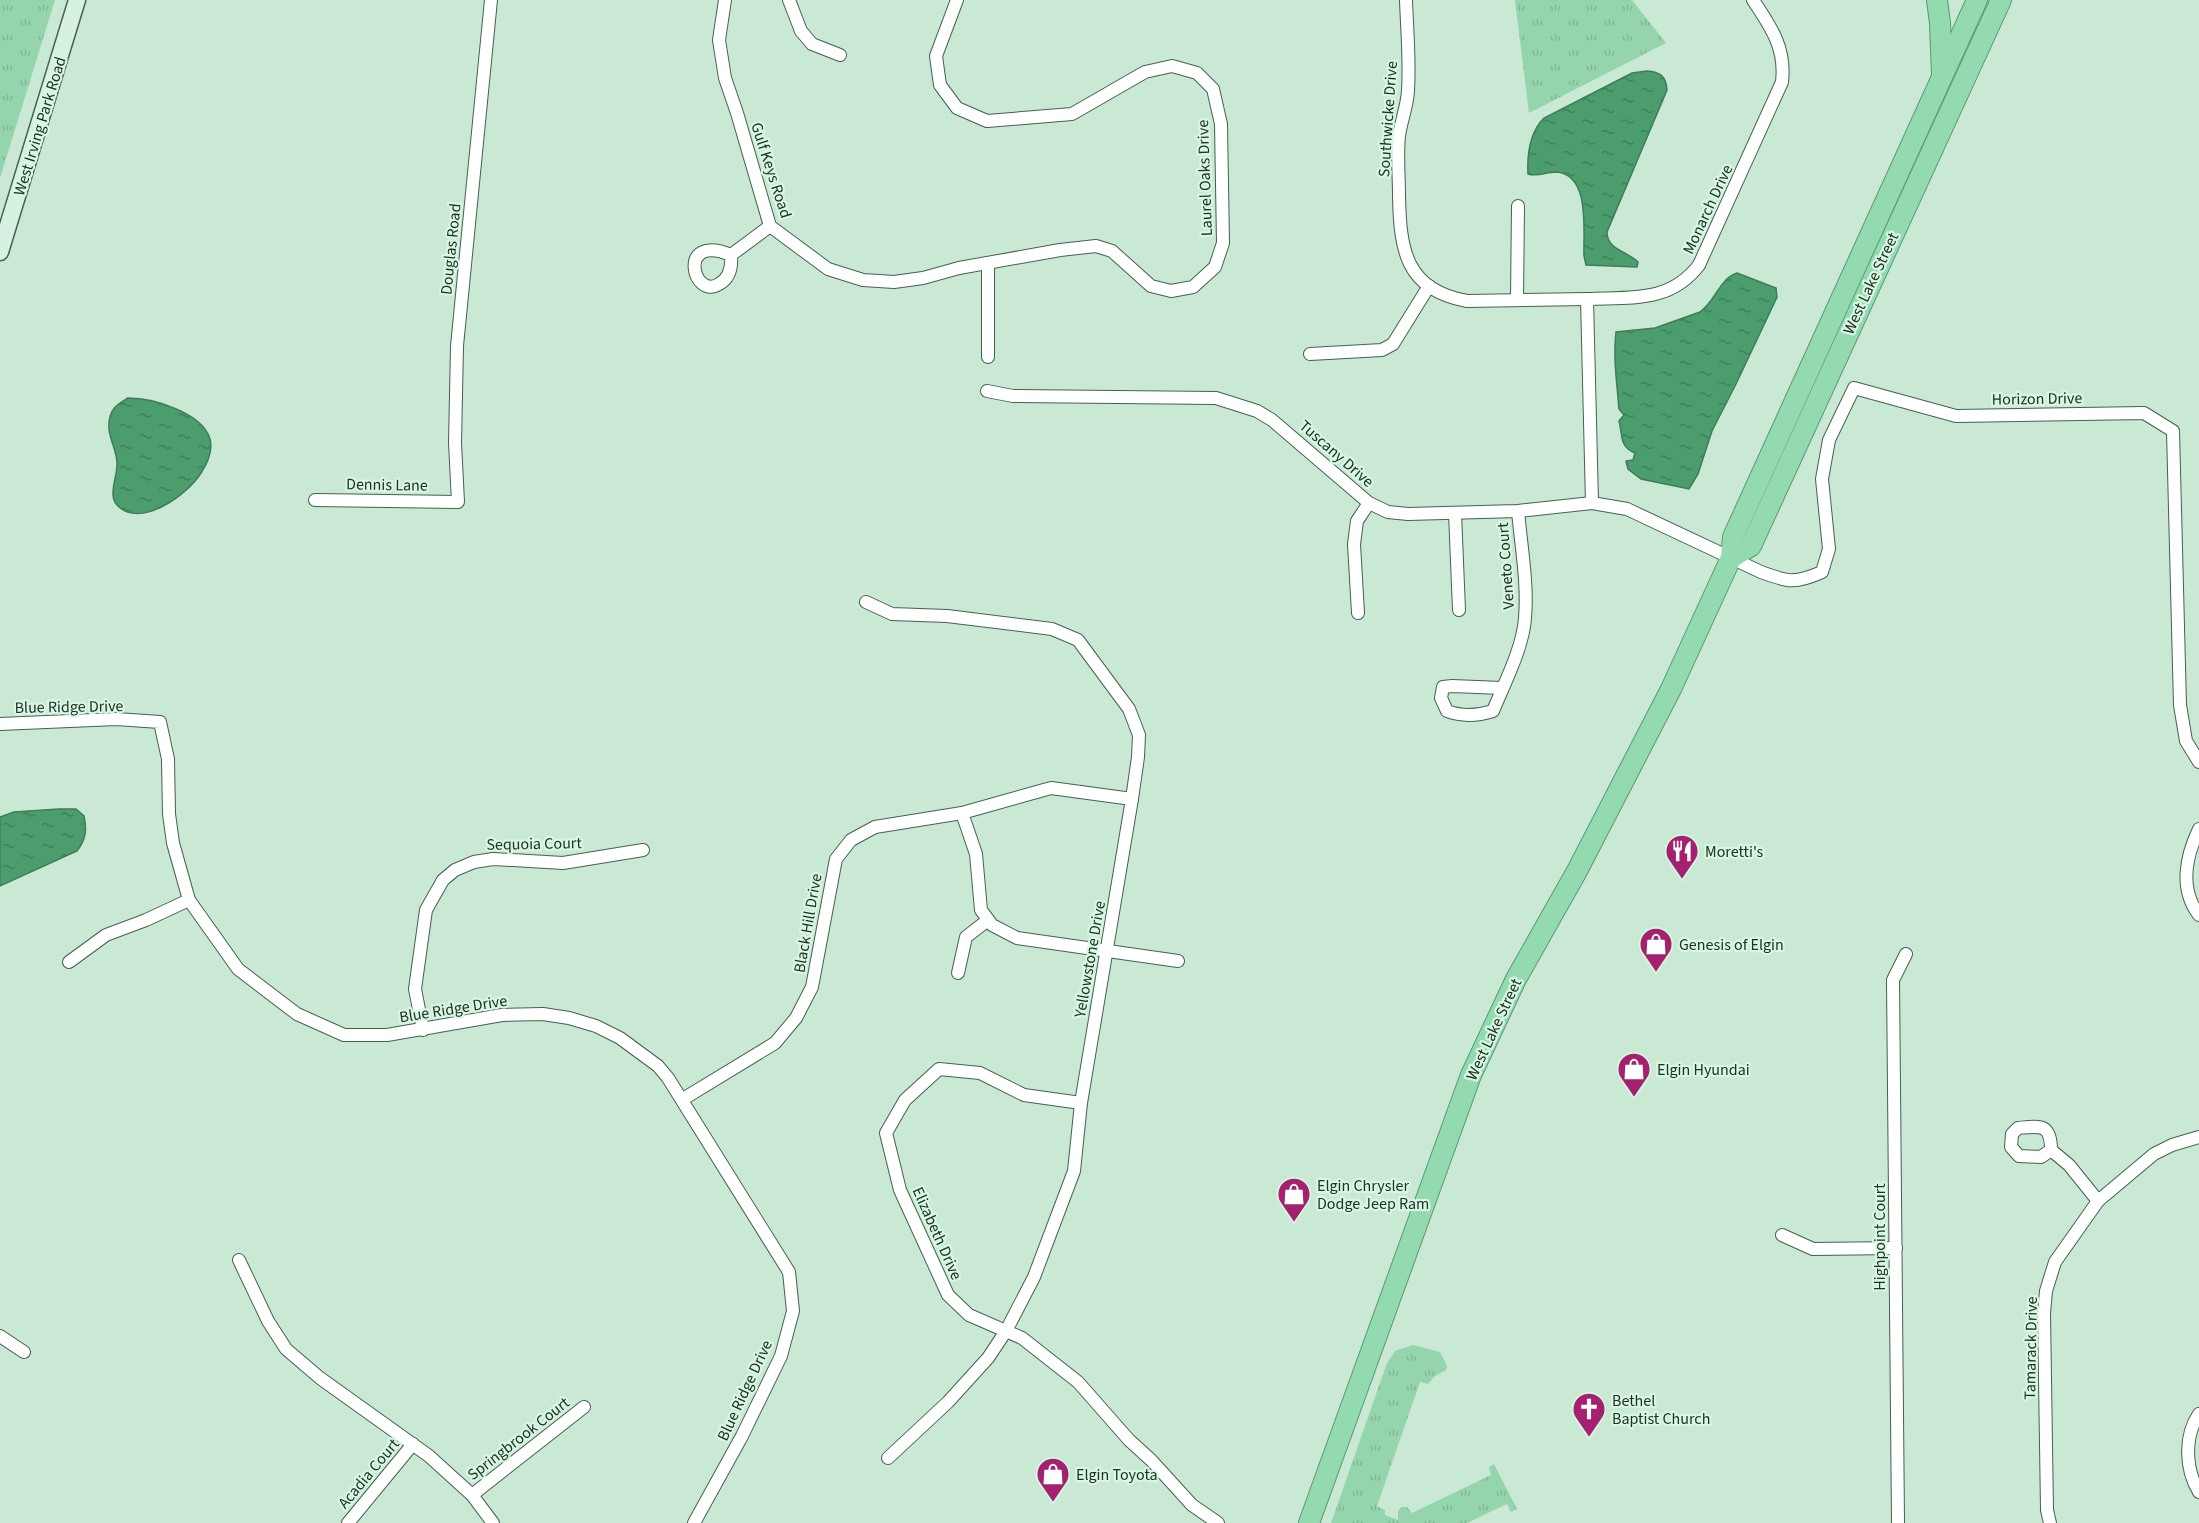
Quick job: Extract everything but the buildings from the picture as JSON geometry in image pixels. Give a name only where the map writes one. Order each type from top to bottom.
[{"type":"highway","points":[[1936,0],[1940,23],[1942,77]]},
{"type":"highway","name":"West Lake Street","points":[[1309,1523],[1471,1075],[1516,979],[1577,870],[1671,689],[1731,558],[1733,537],[1977,0]]},
{"type":"highway","name":"West Lake Street","points":[[1731,558],[1751,546],[1786,465],[2001,0]]},
{"type":"highway","points":[[1990,27],[2010,0]]},
{"type":"main road","name":"West Irving Park Road","points":[[0,252],[77,0]]},
{"type":"street","name":"Douglas Road","points":[[458,502],[455,442],[457,346],[491,0]]},
{"type":"street","name":"Gulf Keys Road","points":[[725,0],[719,40],[725,78],[771,226],[828,269],[863,280],[903,280],[1060,250]]},
{"type":"street","points":[[789,0],[801,31],[812,44],[840,55]]},
{"type":"street","name":"Laurel Oaks Drive","points":[[957,0],[936,56],[940,85],[957,108],[987,121],[1072,114],[1145,72],[1172,66],[1197,73],[1213,89],[1221,124],[1223,243],[1215,267],[1193,287],[1171,291],[1151,286],[1112,251],[1096,246],[1060,250]]},
{"type":"street","name":"Southwicke Drive","points":[[1406,0],[1408,90],[1398,150],[1400,233],[1404,253],[1409,263],[1416,274],[1429,286],[1449,297],[1517,300],[1587,299]]},
{"type":"street","name":"Monarch Drive","points":[[1587,299],[1659,294],[1680,285],[1699,265],[1782,82],[1784,68],[1779,43],[1753,0]]},
{"type":"street","points":[[1517,300],[1518,206]]},
{"type":"street","points":[[731,255],[771,226]]},
{"type":"street","points":[[988,263],[988,357]]},
{"type":"street","points":[[1310,354],[1382,350],[1393,344],[1429,286]]},
{"type":"street","points":[[1587,299],[1592,503]]},
{"type":"street","name":"Horizon Drive","points":[[1731,558],[1780,579],[1801,582],[1822,572],[1829,549],[1822,479],[1829,440],[1854,388],[1956,416],[2144,413],[2173,431],[2180,705],[2186,741],[2199,762]]},
{"type":"street","name":"Tuscany Drive","points":[[987,392],[1013,396],[1216,398],[1257,411],[1272,420],[1370,503],[1389,512],[1518,511],[1592,503],[1627,509],[1731,558]]},
{"type":"street","name":"Dennis Lane","points":[[315,500],[458,502]]},
{"type":"street","points":[[1358,613],[1354,544],[1357,521],[1370,503]]},
{"type":"street","name":"Veneto Court","points":[[1502,688],[1443,687],[1441,698],[1447,711],[1457,715],[1478,716],[1493,711],[1502,688],[1520,642],[1525,619],[1518,511]]},
{"type":"street","points":[[1455,513],[1459,610]]},
{"type":"street","name":"Yellowstone Drive","points":[[866,602],[892,614],[946,616],[1052,629],[1078,640],[1129,709],[1138,735],[1138,757],[1132,799],[1081,1102],[1074,1171],[1034,1277],[1006,1331],[988,1358],[948,1402],[888,1458]]},
{"type":"street","name":"Blue Ridge Drive","points":[[0,724],[116,720],[160,722],[168,759],[169,814],[173,843],[189,900],[238,969],[297,1014],[344,1035],[387,1035],[502,1015],[543,1014],[596,1026],[635,1047],[658,1066],[683,1099],[789,1272],[793,1311],[781,1356],[742,1436],[694,1523]]},
{"type":"street","name":"Black Hill Drive","points":[[683,1099],[775,1043],[796,1018],[812,987],[836,859],[851,840],[875,827],[962,813],[1051,788],[1132,799]]},
{"type":"street","points":[[962,813],[976,854],[981,910],[992,925],[1017,938],[1178,961]]},
{"type":"street","points":[[2199,829],[2190,846],[2185,882],[2199,915]]},
{"type":"street","name":"Sequoia Court","points":[[423,1030],[415,989],[426,910],[443,880],[455,870],[474,862],[493,859],[563,862],[643,850]]},
{"type":"street","points":[[69,962],[106,934],[146,920],[189,900]]},
{"type":"street","points":[[958,973],[966,937],[988,920]]},
{"type":"street","name":"Highpoint Court","points":[[1898,1523],[1893,980],[1906,954]]},
{"type":"street","name":"Elizabeth Drive","points":[[1081,1102],[1024,1095],[980,1073],[939,1069],[905,1100],[885,1133],[900,1190],[948,1295],[969,1315],[1022,1338],[1078,1382],[1129,1440],[1151,1460],[1192,1505],[1218,1523]]},
{"type":"street","name":"Tamarack Drive","points":[[2050,1523],[2046,1487],[2044,1313],[2046,1291],[2055,1262],[2098,1200],[2154,1154],[2172,1145],[2199,1137]]},
{"type":"street","points":[[2051,1150],[2069,1165],[2098,1200]]},
{"type":"street","points":[[1782,1235],[1813,1249],[1896,1248]]},
{"type":"street","points":[[239,1260],[268,1321],[286,1349],[320,1378],[429,1456],[472,1495],[493,1523]]},
{"type":"street","points":[[0,1336],[24,1352]]},
{"type":"street","name":"Springbrook Court","points":[[472,1495],[584,1407]]},
{"type":"street","points":[[2199,1414],[2189,1433],[2188,1448],[2192,1472],[2199,1492]]},
{"type":"street","name":"Acadia Court","points":[[348,1523],[413,1444]]},
{"type":"green space","points":[[0,0],[55,0],[0,178]]},
{"type":"green space","points":[[1515,0],[1632,0],[1666,43],[1529,113]]},
{"type":"green space","points":[[1413,1345],[1440,1352],[1447,1366],[1446,1370],[1434,1377],[1428,1384],[1420,1382],[1377,1506],[1385,1510],[1385,1515],[1398,1520],[1398,1511],[1401,1507],[1407,1507],[1412,1513],[1491,1475],[1489,1467],[1494,1464],[1517,1509],[1511,1512],[1507,1504],[1467,1523],[1331,1523],[1387,1363],[1395,1351]]},
{"type":"water","points":[[1647,71],[1662,76],[1667,90],[1607,232],[1610,243],[1634,258],[1638,262],[1637,267],[1586,265],[1583,206],[1580,193],[1575,183],[1567,175],[1556,172],[1528,174],[1532,137],[1544,118],[1632,73]]},
{"type":"water","points":[[1737,273],[1776,288],[1777,297],[1712,431],[1698,474],[1689,489],[1641,479],[1628,469],[1626,461],[1633,460],[1635,453],[1626,447],[1622,440],[1619,421],[1624,415],[1619,409],[1615,361],[1616,332],[1655,328],[1700,312],[1726,280]]},
{"type":"water","points":[[128,398],[162,404],[187,414],[205,429],[211,444],[205,466],[186,490],[163,506],[138,514],[127,512],[117,505],[113,497],[117,459],[109,424],[114,408]]},
{"type":"water","points":[[76,809],[84,816],[85,834],[77,851],[0,886],[0,817],[14,812]]},
{"type":"place","name":"Moretti's","points":[[1682,880]]},
{"type":"place","name":"Genesis of Elgin","points":[[1656,973]]},
{"type":"place","name":"Elgin Hyundai","points":[[1634,1098]]},
{"type":"place","name":"Elgin Chrysler Dodge Jeep Ram","points":[[1294,1223]]},
{"type":"place","name":"Bethel Baptist Church","points":[[1589,1438]]},
{"type":"place","name":"Elgin Toyota","points":[[1053,1503]]}]
